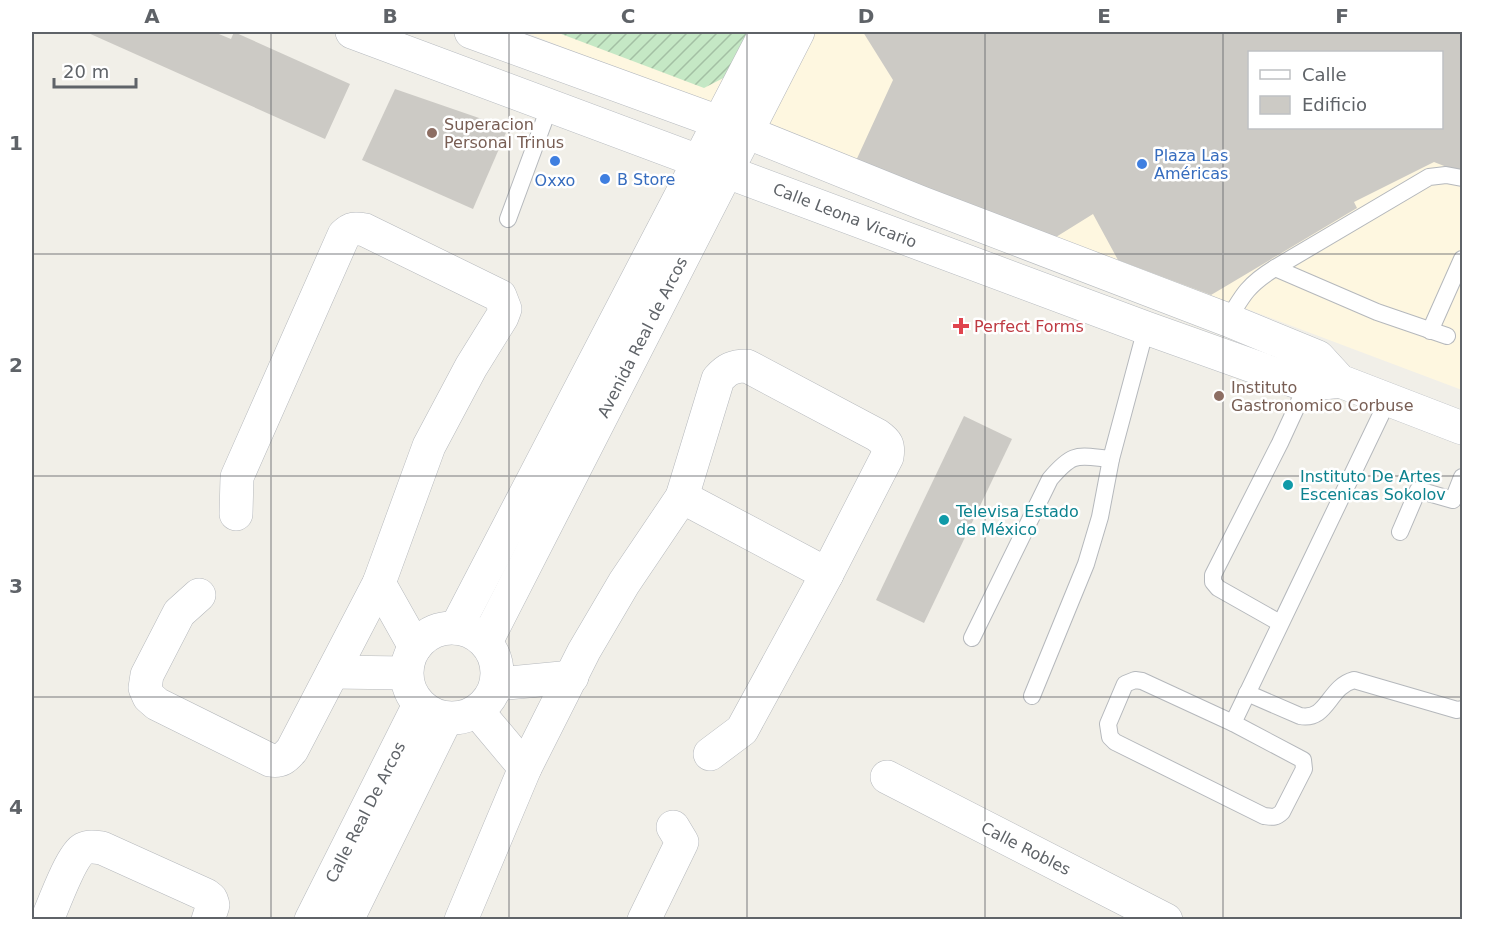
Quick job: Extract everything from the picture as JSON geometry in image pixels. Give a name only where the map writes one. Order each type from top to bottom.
[{"type":"street","name":"Calle Leona Vicario","points":[[352,32],[1146,328],[1312,371],[1388,400],[1461,423]]},
{"type":"street","name":"Calle Leona Vicario","points":[[471,32],[733,128],[1228,320],[1312,371]]},
{"type":"street","name":"Avenida Real de Arcos","points":[[733,128],[766,32]]},
{"type":"street","name":"Avenida Real de Arcos","points":[[456,628],[733,128],[798,32]]},
{"type":"street","name":"Avenida Real de Arcos","points":[[486,642],[713,165]]},
{"type":"street","points":[[199,595],[179,613],[147,675],[145,688],[149,697],[157,704],[270,760],[278,761],[285,758],[292,750],[378,583],[429,446],[471,367],[502,317],[505,309],[500,296],[365,230],[356,228],[349,230],[344,235],[237,477],[236,514]]},
{"type":"street","points":[[461,920],[525,768],[584,651],[624,583],[682,497],[718,379],[735,366],[747,366],[877,435],[886,441],[888,447],[886,457],[827,574],[742,730],[710,753]]},
{"type":"street","points":[[682,497],[827,574]]},
{"type":"street","points":[[378,583],[411,660]]},
{"type":"street","points":[[456,628],[472,632],[486,642],[494,655],[498,669],[497,684],[487,704],[478,712],[462,718],[432,712],[408,685],[411,660],[426,636],[440,629],[456,628]]},
{"type":"street","points":[[333,672],[411,660]]},
{"type":"street","points":[[497,684],[572,677]]},
{"type":"street","name":"Calle Real De Arcos","points":[[311,920],[432,712]]},
{"type":"street","name":"Calle Real De Arcos","points":[[347,920],[432,712]]},
{"type":"street","points":[[478,712],[525,768]]},
{"type":"street","name":"Calle Robles","points":[[887,777],[1166,920]]},
{"type":"street","points":[[644,920],[682,843],[673,827]]},
{"type":"street","points":[[47,920],[74,858],[81,849],[90,847],[102,848],[206,895],[211,899],[213,905],[208,920]]},
{"type":"lane","points":[[508,219],[550,105]]},
{"type":"lane","points":[[1228,320],[1248,288],[1257,279],[1275,268],[1429,177],[1446,175],[1462,178]]},
{"type":"lane","points":[[1430,331],[1462,259]]},
{"type":"lane","points":[[1275,268],[1377,312],[1447,336]]},
{"type":"lane","points":[[1032,696],[1086,564],[1100,517],[1111,459],[1146,328]]},
{"type":"lane","points":[[1280,623],[1218,588],[1213,582],[1214,575],[1280,443],[1312,371]]},
{"type":"lane","points":[[1233,723],[1388,400]]},
{"type":"lane","points":[[972,638],[1050,479],[1063,464],[1076,456],[1111,459]]},
{"type":"lane","points":[[1400,532],[1418,490],[1453,500],[1462,477]]},
{"type":"lane","points":[[1135,680],[1142,681],[1233,723],[1303,760],[1304,769],[1278,816],[1264,816],[1115,742],[1108,731],[1108,724],[1125,684],[1135,680]]},
{"type":"lane","points":[[1247,693],[1308,718],[1320,712],[1340,687],[1354,680],[1457,710],[1462,709]]},
{"type":"shaded area","name":"Plaza Las Américas","points":[[525,32],[1462,32],[1462,390],[1056,237],[854,165]]},
{"type":"green space","points":[[556,32],[755,32],[735,72],[704,88]]},
{"type":"building","points":[[86,32],[214,32],[231,39],[234,32],[350,84],[325,139]]},
{"type":"building","name":"Plaza Las Américas","points":[[863,32],[1462,32],[1462,173],[1434,162],[1354,202],[1357,208],[1211,295],[1118,260],[1093,214],[1056,237],[854,165],[893,80]]},
{"type":"building","points":[[395,89],[508,128],[473,209],[362,160]]},
{"type":"building","name":"Televisa Estado de México","points":[[964,416],[1012,439],[924,623],[876,600]]},
{"type":"place","name":"Superacion Personal Trinus","points":[[432,133]]},
{"type":"place","name":"Oxxo","points":[[555,161]]},
{"type":"place","name":"Plaza Las Américas","points":[[1142,164]]},
{"type":"place","name":"B Store","points":[[605,179]]},
{"type":"place","name":"Perfect Forms","points":[[961,326]]},
{"type":"place","name":"Instituto Gastronomico Corbuse","points":[[1219,396]]},
{"type":"place","name":"Instituto De Artes Escenicas Sokolov","points":[[1288,485]]},
{"type":"place","name":"Televisa Estado de México","points":[[944,520]]}]
